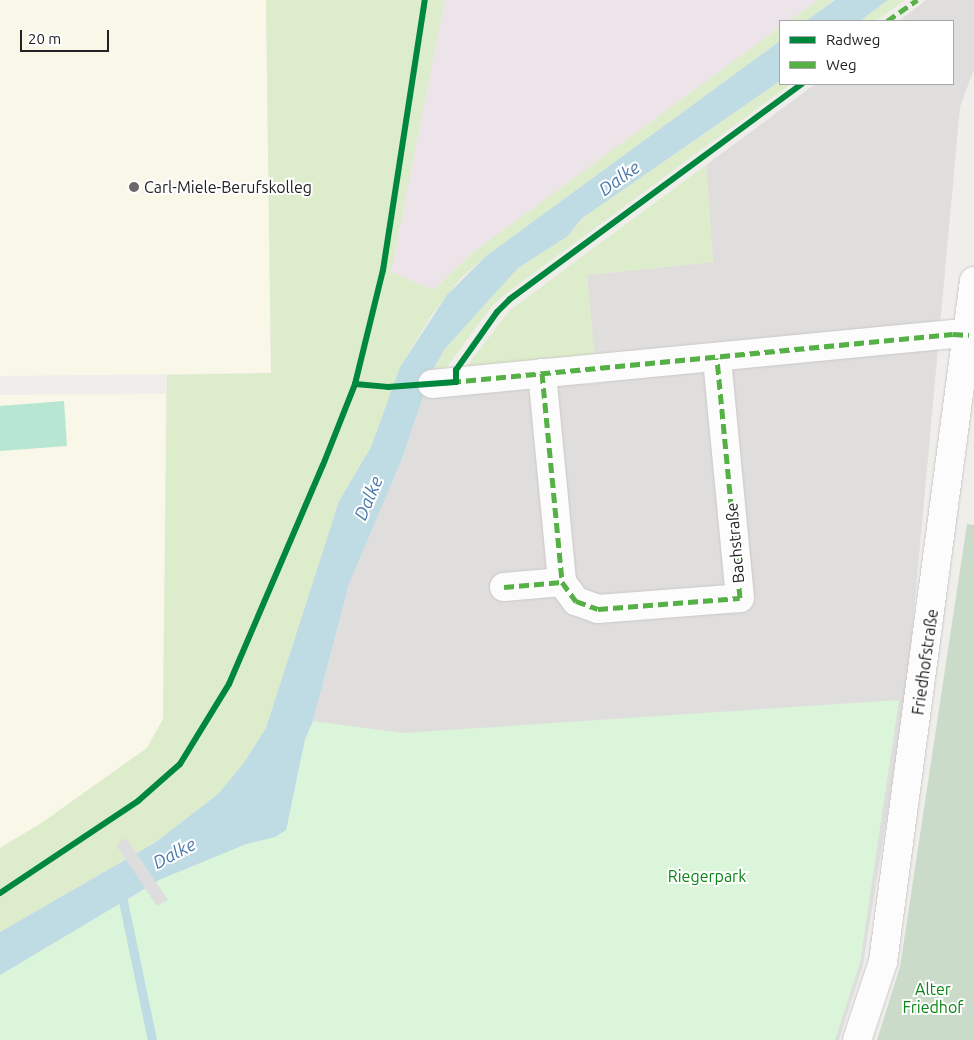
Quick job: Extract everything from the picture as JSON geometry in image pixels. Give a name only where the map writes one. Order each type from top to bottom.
[{"type":"street","name":"Friedhofstraße","points":[[857,1040],[883,962],[969,335],[974,281]]},
{"type":"street","points":[[432,384],[954,334],[969,335]]},
{"type":"street","name":"Bachstraße","points":[[562,582],[576,601],[598,609],[740,598],[718,358]]},
{"type":"street","points":[[504,587],[562,582],[542,373]]},
{"type":"shaded area","name":"Carl-Miele-Berufskolleg","points":[[0,0],[266,0],[271,373],[0,376]]},
{"type":"shaded area","points":[[445,0],[818,0],[790,20],[779,20],[779,28],[472,253],[434,290],[391,272]]},
{"type":"shaded area","points":[[926,0],[974,0],[974,69],[960,107],[906,699],[863,965],[839,1040],[0,1040],[0,975],[123,901],[305,739],[313,721],[349,584],[402,459],[423,394],[531,384],[597,384],[587,275],[713,262],[706,165],[814,85],[954,85],[954,20],[900,20]]},
{"type":"shaded area","points":[[708,268],[716,342],[600,354],[592,280]]},
{"type":"shaded area","points":[[166,394],[163,719],[147,748],[43,822],[0,848],[0,395]]},
{"type":"green space","points":[[266,0],[445,0],[391,272],[434,290],[472,253],[779,28],[779,42],[486,256],[461,278],[431,316],[400,367],[371,447],[339,501],[266,728],[243,764],[218,794],[156,842],[0,932],[0,848],[43,822],[147,748],[163,719],[167,375],[271,373]]},
{"type":"green space","points":[[818,0],[834,0],[807,20],[790,20]]},
{"type":"green space","points":[[888,0],[905,0],[877,20],[861,20]]},
{"type":"green space","points":[[779,82],[779,85],[790,85],[507,293],[492,306],[441,375],[430,375],[444,350],[518,268],[568,236],[581,219]]},
{"type":"green space","points":[[706,165],[713,262],[587,275],[595,358],[462,372],[510,310]]},
{"type":"green space","points":[[64,401],[67,446],[0,451],[0,406]]},
{"type":"green space","name":"Alter Friedhof","points":[[967,524],[974,525],[974,1040],[877,1040],[900,967]]},
{"type":"green space","name":"Riegerpark","points":[[899,700],[860,963],[835,1040],[0,1040],[0,975],[161,879],[246,844],[275,837],[286,830],[305,739],[313,721],[403,733]]},
{"type":"water","points":[[835,0],[888,0],[861,20],[807,20]]},
{"type":"water","name":"Dalke","points":[[779,42],[779,82],[581,219],[568,236],[518,268],[444,350],[430,375],[402,459],[349,584],[313,721],[305,739],[286,830],[275,837],[246,844],[161,879],[0,975],[0,932],[156,842],[218,794],[243,764],[266,728],[339,501],[371,447],[400,367],[447,295],[486,256]]},
{"type":"pier","points":[[126,838],[168,900],[157,906],[116,845]]},
{"type":"waterway","points":[[118,892],[123,901],[152,1040]]},
{"type":"marked path","points":[[888,20],[917,0]]},
{"type":"marked path","points":[[451,382],[953,334],[969,335]]},
{"type":"marked path","points":[[542,373],[562,582],[576,601],[598,609],[740,598],[717,358]]},
{"type":"marked path","points":[[504,587],[562,582]]},
{"type":"cycle path","points":[[0,893],[138,801],[180,764],[229,684],[323,465],[355,384],[383,270],[425,0]]},
{"type":"cycle path","points":[[355,384],[388,387],[456,382],[456,370],[497,312],[510,299],[801,85]]},
{"type":"place","name":"Carl-Miele-Berufskolleg","points":[[134,187]]}]
